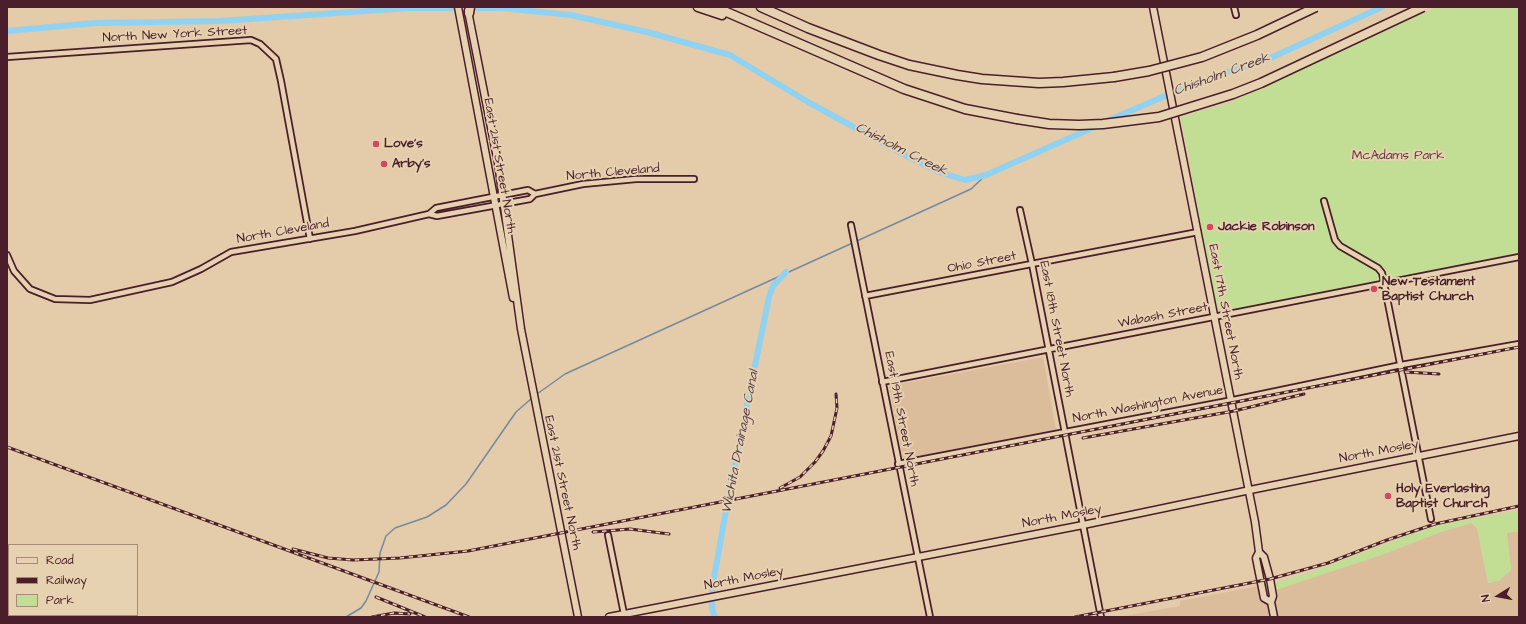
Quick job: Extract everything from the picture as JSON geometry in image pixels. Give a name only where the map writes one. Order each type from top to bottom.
[{"type":"highway","points":[[698,7],[776,34]]},
{"type":"highway","points":[[715,7],[904,88],[965,109],[1049,124],[1079,125],[1103,124],[1159,117],[1240,92],[1423,7]]},
{"type":"highway","points":[[761,7],[808,28],[909,65],[957,75],[995,80],[1039,83],[1114,77],[1149,72],[1202,57],[1242,41],[1316,7]]},
{"type":"highway","points":[[772,7],[808,28]]},
{"type":"street","name":"East 21st Street North","points":[[458,7],[510,283],[521,329]]},
{"type":"street","name":"East 17th Street North","points":[[1153,7],[1255,522],[1259,552],[1256,558],[1264,598],[1271,602]]},
{"type":"street","points":[[1234,7],[1236,15]]},
{"type":"street","name":"East 21st Street North","points":[[469,9],[470,22],[498,163],[521,329],[578,617]]},
{"type":"street","name":"North New York Street","points":[[7,57],[251,40],[260,44],[276,59],[310,239]]},
{"type":"street","name":"North Cleveland","points":[[7,255],[14,271],[30,289],[55,299],[90,300],[172,282],[201,269],[232,252],[355,231],[429,214],[437,216],[496,206],[530,199],[535,194],[583,184],[636,179],[694,179]]},
{"type":"street","name":"North Cleveland","points":[[429,214],[436,208],[528,190],[535,194]]},
{"type":"street","points":[[1324,201],[1335,240],[1340,246],[1378,268],[1382,273],[1431,519]]},
{"type":"street","name":"East 18th Street North","points":[[1020,210],[1032,264],[1101,617]]},
{"type":"street","name":"East 19th Street North","points":[[851,225],[930,617]]},
{"type":"street","name":"Ohio Street","points":[[865,296],[1198,232]]},
{"type":"street","name":"Wabash Street","points":[[882,382],[1519,257]]},
{"type":"street","name":"North Washington Avenue","points":[[898,464],[1519,344]]},
{"type":"street","name":"North Mosley","points":[[609,617],[700,598],[1083,525],[1519,436]]},
{"type":"street","points":[[608,535],[624,614]]},
{"type":"street","name":"East 17th Street North","points":[[1259,552],[1264,557],[1274,596],[1271,602],[1274,617]]},
{"type":"shaded area","points":[[1043,357],[1056,430],[903,459],[889,386]]},
{"type":"shaded area","points":[[1471,523],[1477,528],[1488,583],[1511,570],[1506,533],[1519,531],[1519,617],[1119,617],[1180,606],[1180,601],[1274,583],[1276,590],[1441,532]]},
{"type":"green space","name":"McAdams Park","points":[[1437,7],[1519,7],[1519,254],[1388,279],[1386,277],[1378,279],[1375,282],[1221,312],[1217,310],[1181,117],[1230,102],[1259,90]]},
{"type":"green space","points":[[1519,511],[1519,531],[1507,533],[1511,570],[1499,581],[1488,583],[1477,528],[1471,523],[1441,532],[1382,555],[1276,590],[1274,583],[1311,572],[1445,523]]},
{"type":"waterway","name":"Chisholm Creek","points":[[1107,121],[1181,89],[1221,74],[1266,60],[1382,7]]},
{"type":"waterway","name":"Chisholm Creek","points":[[7,31],[95,23],[220,21],[409,8],[501,8],[571,15],[647,32],[730,55],[808,102],[903,154],[939,172],[965,180],[986,175],[1099,125]]},
{"type":"waterway","points":[[537,394],[565,374],[971,189],[986,175]]},
{"type":"waterway","name":"Wichita Drainage Canal","points":[[715,617],[712,609],[712,589],[730,488],[769,297],[773,286],[786,272]]},
{"type":"waterway","points":[[346,617],[361,608],[366,601],[379,572],[380,553],[386,536],[395,528],[427,517],[446,505],[466,484],[516,412],[532,398]]},
{"type":"railway","points":[[293,549],[328,558],[353,560],[400,558],[468,551],[1519,347]]},
{"type":"railway","points":[[1405,372],[1439,374]]},
{"type":"railway","points":[[780,488],[800,477],[815,462],[823,451],[831,436],[837,408],[836,394]]},
{"type":"railway","points":[[1083,438],[1234,411],[1304,394]]},
{"type":"railway","points":[[7,447],[469,617]]},
{"type":"railway","points":[[1075,617],[1270,579],[1328,563],[1387,540],[1435,524],[1519,506]]},
{"type":"railway","points":[[593,532],[630,529],[669,534]]},
{"type":"railway","points":[[376,597],[425,617]]},
{"type":"railway","points":[[372,617],[394,613],[410,614]]},
{"type":"place","name":"Love's","points":[[376,144]]},
{"type":"place","name":"Arby's","points":[[384,164]]},
{"type":"place","name":"Jackie Robinson","points":[[1210,227]]},
{"type":"place","name":"New Testament Baptist Church","points":[[1374,289]]},
{"type":"place","name":"Holy Everlasting Baptist Church","points":[[1388,496]]}]
